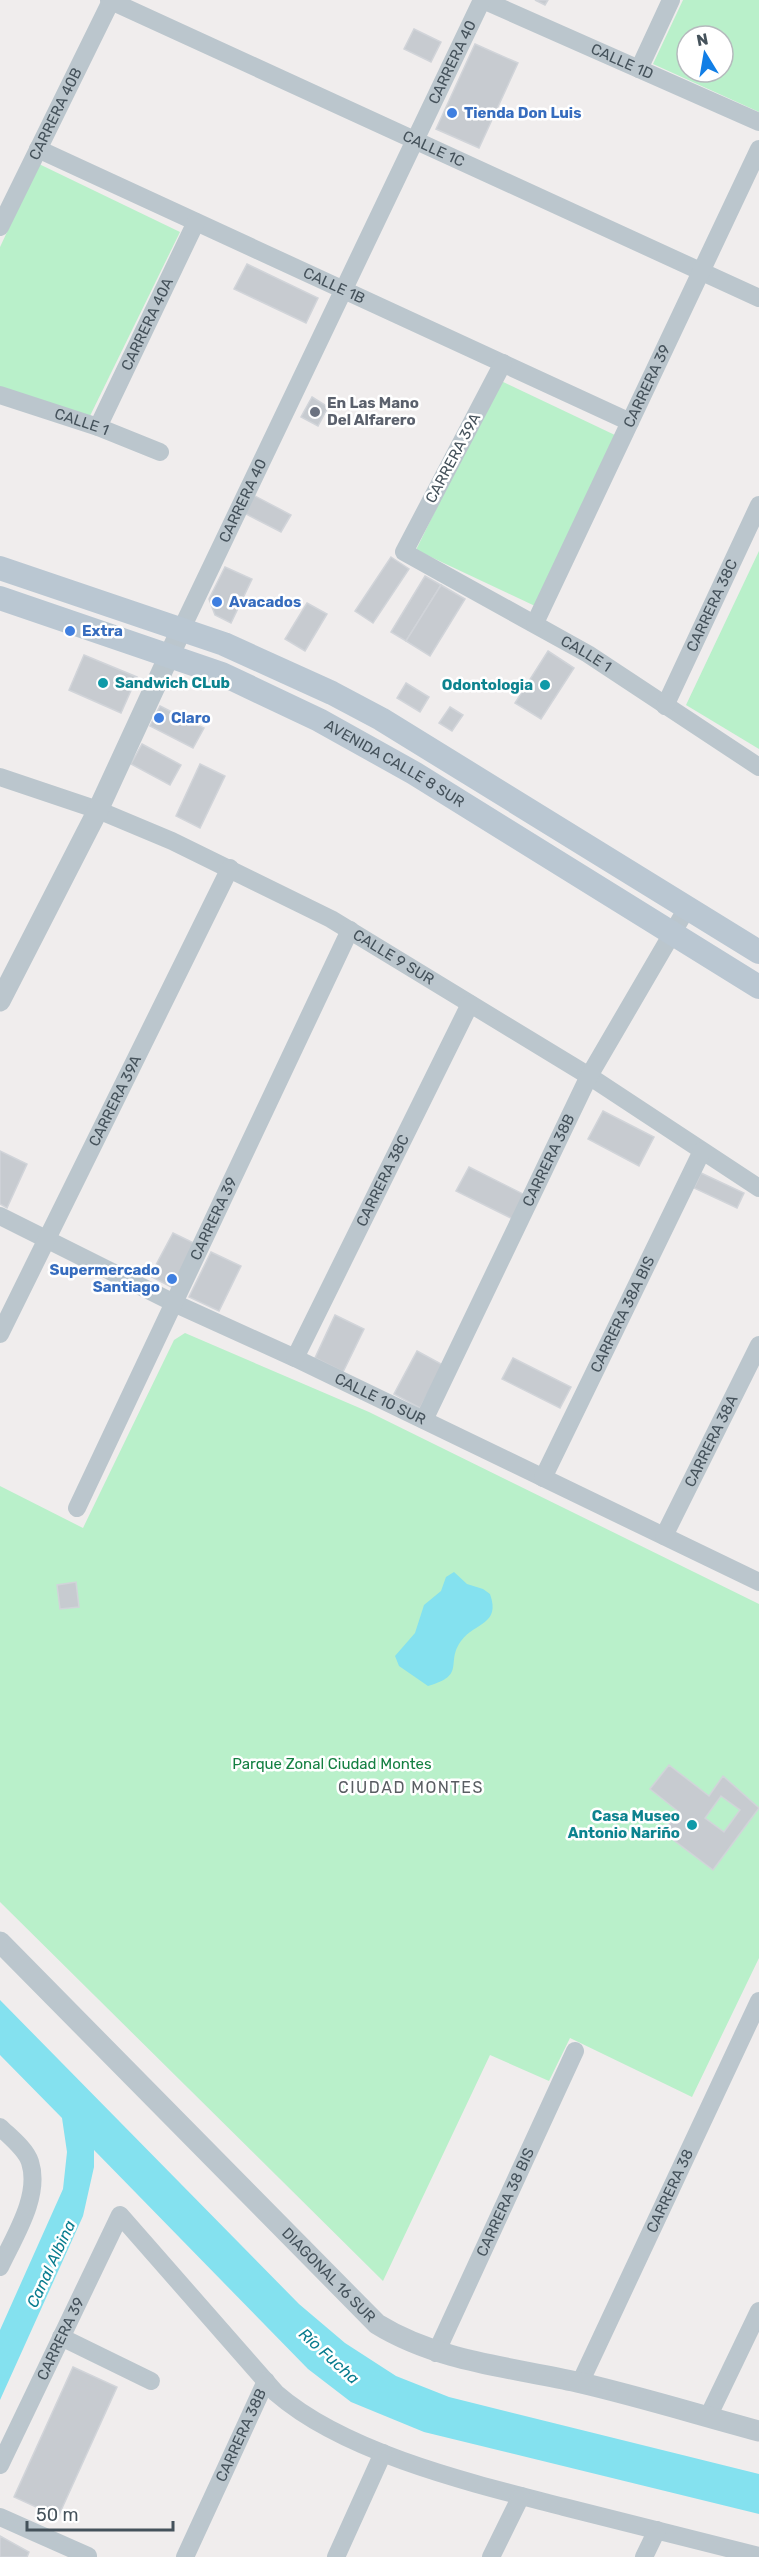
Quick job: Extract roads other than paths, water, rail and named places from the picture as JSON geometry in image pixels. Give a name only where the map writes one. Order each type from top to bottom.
[{"type":"main road","name":"AVENIDA CALLE 8 SUR","points":[[0,568],[182,628],[275,666],[381,719],[759,952]]},
{"type":"main road","name":"AVENIDA CALLE 8 SUR","points":[[0,598],[169,654],[267,694],[363,744],[759,987]]},
{"type":"street","name":"CALLE 1C","points":[[110,0],[759,298]]},
{"type":"street","name":"CARRERA 40B","points":[[0,227],[110,0]]},
{"type":"street","name":"CALLE 1D","points":[[483,0],[759,122]]},
{"type":"street","name":"CARRERA 40","points":[[0,1001],[98,810],[169,654],[483,0]]},
{"type":"street","points":[[639,69],[671,0]]},
{"type":"street","name":"CALLE 1B","points":[[38,149],[630,422]]},
{"type":"street","name":"CARRERA 39","points":[[535,623],[759,149]]},
{"type":"street","name":"CARRERA 40A","points":[[98,427],[196,222]]},
{"type":"street","name":"CARRERA 39A","points":[[404,552],[503,363]]},
{"type":"street","name":"CALLE 1","points":[[0,396],[98,427],[160,452]]},
{"type":"street","name":"CARRERA 38C","points":[[665,706],[759,505]]},
{"type":"street","name":"CALLE 1","points":[[404,552],[535,623],[759,767]]},
{"type":"street","name":"CALLE 9 SUR","points":[[0,777],[98,810],[230,868],[350,930],[589,1076],[759,1188]]},
{"type":"street","name":"CARRERA 39A","points":[[0,1334],[49,1239],[230,868]]},
{"type":"street","name":"CARRERA 38B","points":[[424,1420],[589,1076],[687,908]]},
{"type":"street","name":"CARRERA 39","points":[[77,1509],[176,1304],[350,930]]},
{"type":"street","name":"CARRERA 38C","points":[[295,1358],[470,1004]]},
{"type":"street","name":"CARRERA 38A BIS","points":[[543,1478],[702,1151]]},
{"type":"street","name":"CALLE 10 SUR","points":[[0,1216],[176,1304],[295,1358],[759,1582]]},
{"type":"street","name":"CARRERA 38A","points":[[663,1536],[759,1345]]},
{"type":"street","name":"DIAGONAL 16 SUR","points":[[0,1942],[377,2324],[398,2337],[436,2353],[580,2383],[759,2431]]},
{"type":"street","name":"CARRERA 38","points":[[580,2383],[759,2001]]},
{"type":"street","name":"CARRERA 38 BIS","points":[[436,2353],[576,2051]]},
{"type":"street","points":[[0,2127],[30,2159],[34,2180],[26,2208],[0,2267]]},
{"type":"street","name":"CARRERA 39","points":[[0,2465],[120,2215],[266,2381]]},
{"type":"street","points":[[708,2417],[759,2311]]},
{"type":"street","points":[[61,2337],[151,2381]]},
{"type":"street","points":[[266,2381],[288,2403],[325,2425],[384,2453],[437,2472],[521,2496],[759,2556]]},
{"type":"street","name":"CARRERA 38B","points":[[185,2557],[266,2381]]},
{"type":"street","points":[[336,2557],[384,2453]]},
{"type":"street","points":[[491,2557],[521,2496]]},
{"type":"street","points":[[0,2517],[88,2556]]},
{"type":"street","points":[[644,2557],[657,2530]]},
{"type":"water","points":[[454,1572],[467,1584],[490,1594],[492,1612],[485,1622],[461,1641],[451,1673],[440,1682],[428,1686],[399,1666],[395,1656],[415,1633],[424,1605],[441,1591],[446,1577]]},
{"type":"water","points":[[0,2000],[299,2304],[345,2343],[396,2376],[449,2397],[759,2474],[759,2514],[424,2432],[351,2402],[308,2369],[94,2150],[94,2167],[83,2216],[0,2400],[0,2330],[63,2189],[67,2152],[62,2118],[0,2055]]},
{"type":"place","name":"Tienda Don Luis","points":[[452,113]]},
{"type":"place","name":"En Las Mano Del Alfarero","points":[[315,412]]},
{"type":"place","name":"Avacados","points":[[217,602]]},
{"type":"place","name":"Extra","points":[[70,631]]},
{"type":"place","name":"Sandwich CLub","points":[[103,683]]},
{"type":"place","name":"Odontologia","points":[[545,685]]},
{"type":"place","name":"Claro","points":[[159,718]]},
{"type":"place","name":"Supermercado Santiago","points":[[172,1279]]},
{"type":"place","name":"Casa Museo Antonio Nariño","points":[[692,1825]]},
{"type":"district","name":"CIUDAD MONTES","points":[[411,1787]]},
{"type":"park label","name":"Parque Zonal Ciudad Montes","points":[[332,1764]]},
{"type":"water label","name":"Canal Albina","points":[[51,2264]]},
{"type":"water label","name":"Río Fucha","points":[[329,2356]]}]
